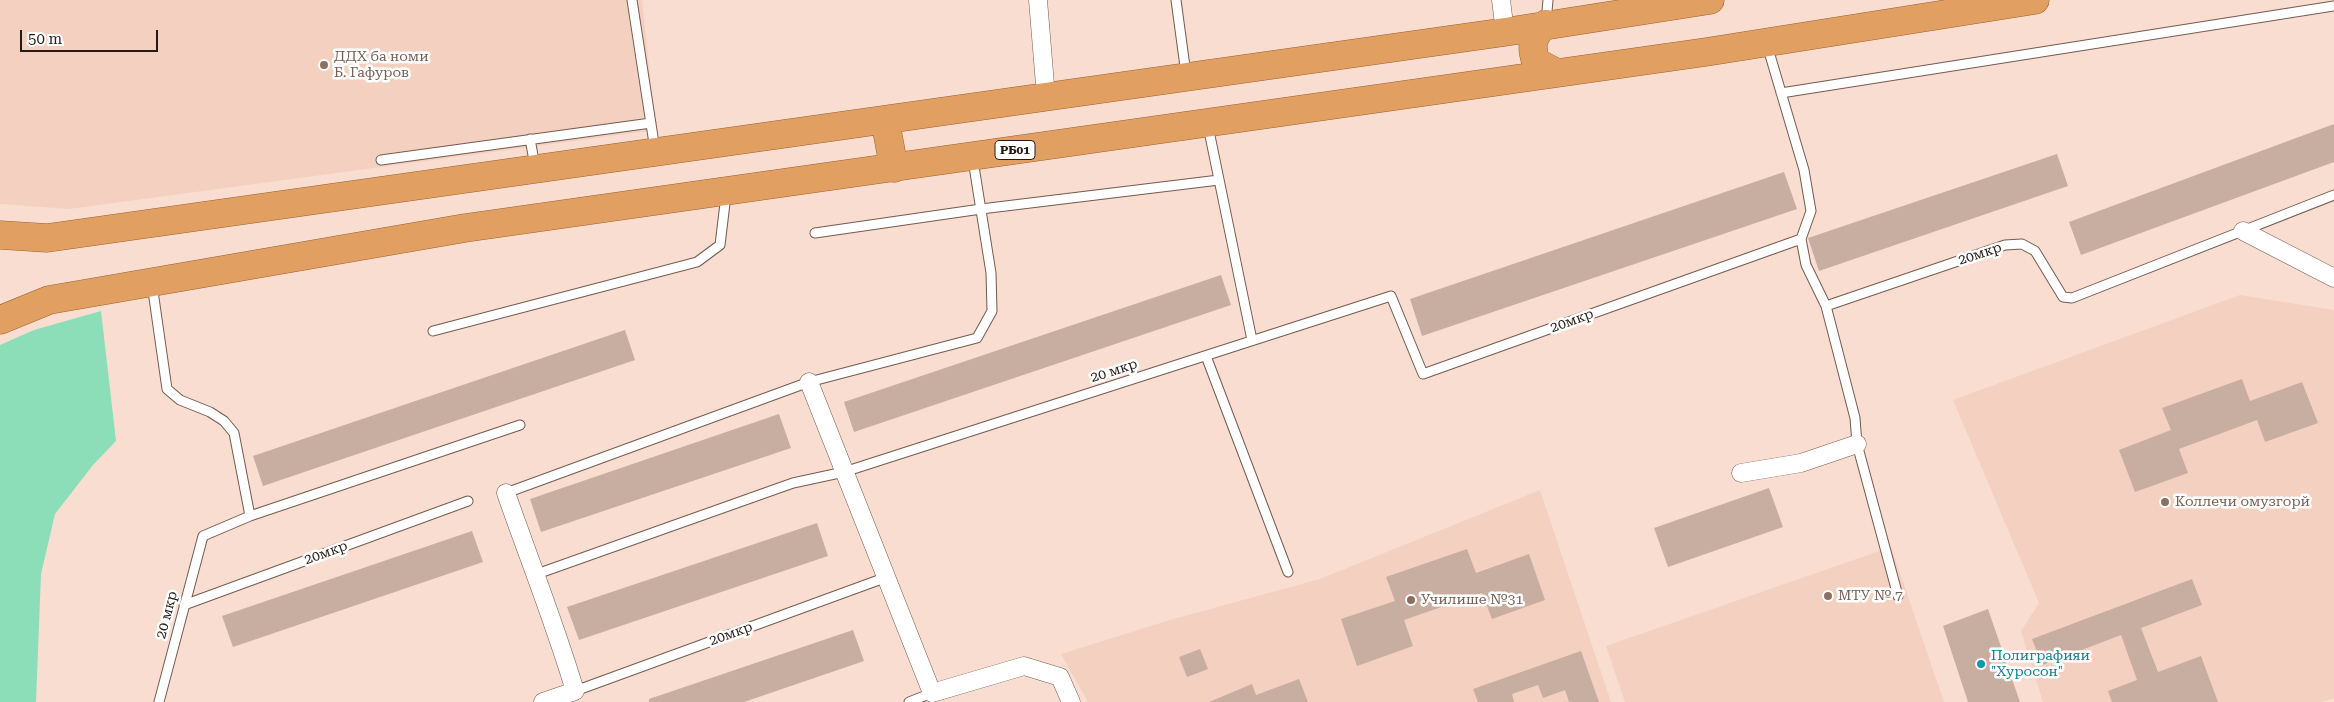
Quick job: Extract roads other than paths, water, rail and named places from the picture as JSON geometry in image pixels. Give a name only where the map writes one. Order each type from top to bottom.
[{"type":"highway","points":[[0,235],[47,238],[1505,32],[1547,12],[1710,0]]},
{"type":"highway","name":"РБ01","points":[[0,320],[49,300],[152,284],[465,228],[1766,43],[1971,5],[2035,0]]},
{"type":"highway","points":[[1547,12],[1533,39],[1532,51],[1536,62],[1557,73]]},
{"type":"highway","points":[[1505,32],[1517,40],[1522,48],[1523,58],[1520,70],[1510,80]]},
{"type":"highway","points":[[885,120],[894,168]]},
{"type":"street","points":[[1038,0],[1046,97]]},
{"type":"street","points":[[1501,0],[1505,32]]},
{"type":"street","points":[[2243,231],[2334,278]]},
{"type":"street","points":[[808,382],[932,693],[1024,666],[1060,676],[1071,702]]},
{"type":"street","points":[[1741,473],[1801,463],[1858,444]]},
{"type":"street","points":[[506,493],[534,575],[561,645],[575,691]]},
{"type":"street","name":"20мкр","points":[[543,702],[575,691]]},
{"type":"lane","points":[[632,0],[655,152]]},
{"type":"lane","points":[[1176,0],[1187,77]]},
{"type":"lane","points":[[1781,92],[2334,6]]},
{"type":"lane","points":[[1766,43],[1804,170],[1811,211],[1801,240],[1806,265],[1826,306],[1855,418],[1858,444],[1898,596]]},
{"type":"lane","points":[[380,160],[651,123]]},
{"type":"lane","points":[[1207,123],[1252,340]]},
{"type":"lane","points":[[530,139],[536,169]]},
{"type":"lane","points":[[506,493],[808,382],[977,338],[992,311],[991,272],[973,156]]},
{"type":"lane","points":[[816,233],[981,209],[1219,180]]},
{"type":"lane","points":[[433,331],[697,262],[720,245],[726,192]]},
{"type":"lane","name":"20мкр","points":[[1826,306],[2005,245],[2022,244],[2035,251],[2063,297],[2072,298],[2334,195]]},
{"type":"lane","name":"20мкр","points":[[1391,296],[1424,374],[1801,240]]},
{"type":"lane","points":[[152,284],[167,389],[180,400],[210,412],[224,421],[234,433],[250,516],[520,425]]},
{"type":"lane","name":"20 мкр","points":[[844,472],[1391,296]]},
{"type":"lane","points":[[1206,356],[1288,572]]},
{"type":"lane","points":[[534,575],[793,483],[844,472]]},
{"type":"lane","name":"20мкр","points":[[184,605],[468,501]]},
{"type":"lane","name":"20 мкр","points":[[159,702],[202,536],[250,516]]},
{"type":"lane","name":"20мкр","points":[[575,691],[887,577]]},
{"type":"lane","points":[[909,702],[932,693]]},
{"type":"place","name":"ДДХ ба номи Б. Гафуров","points":[[324,65]]},
{"type":"place","name":"Коллечи омузгорй","points":[[2165,502]]},
{"type":"place","name":"МТУ № 7","points":[[1828,596]]},
{"type":"place","name":"Училише №31","points":[[1411,600]]},
{"type":"place","name":"Полиграфияи \"Хуросон\"","points":[[1981,664]]}]
